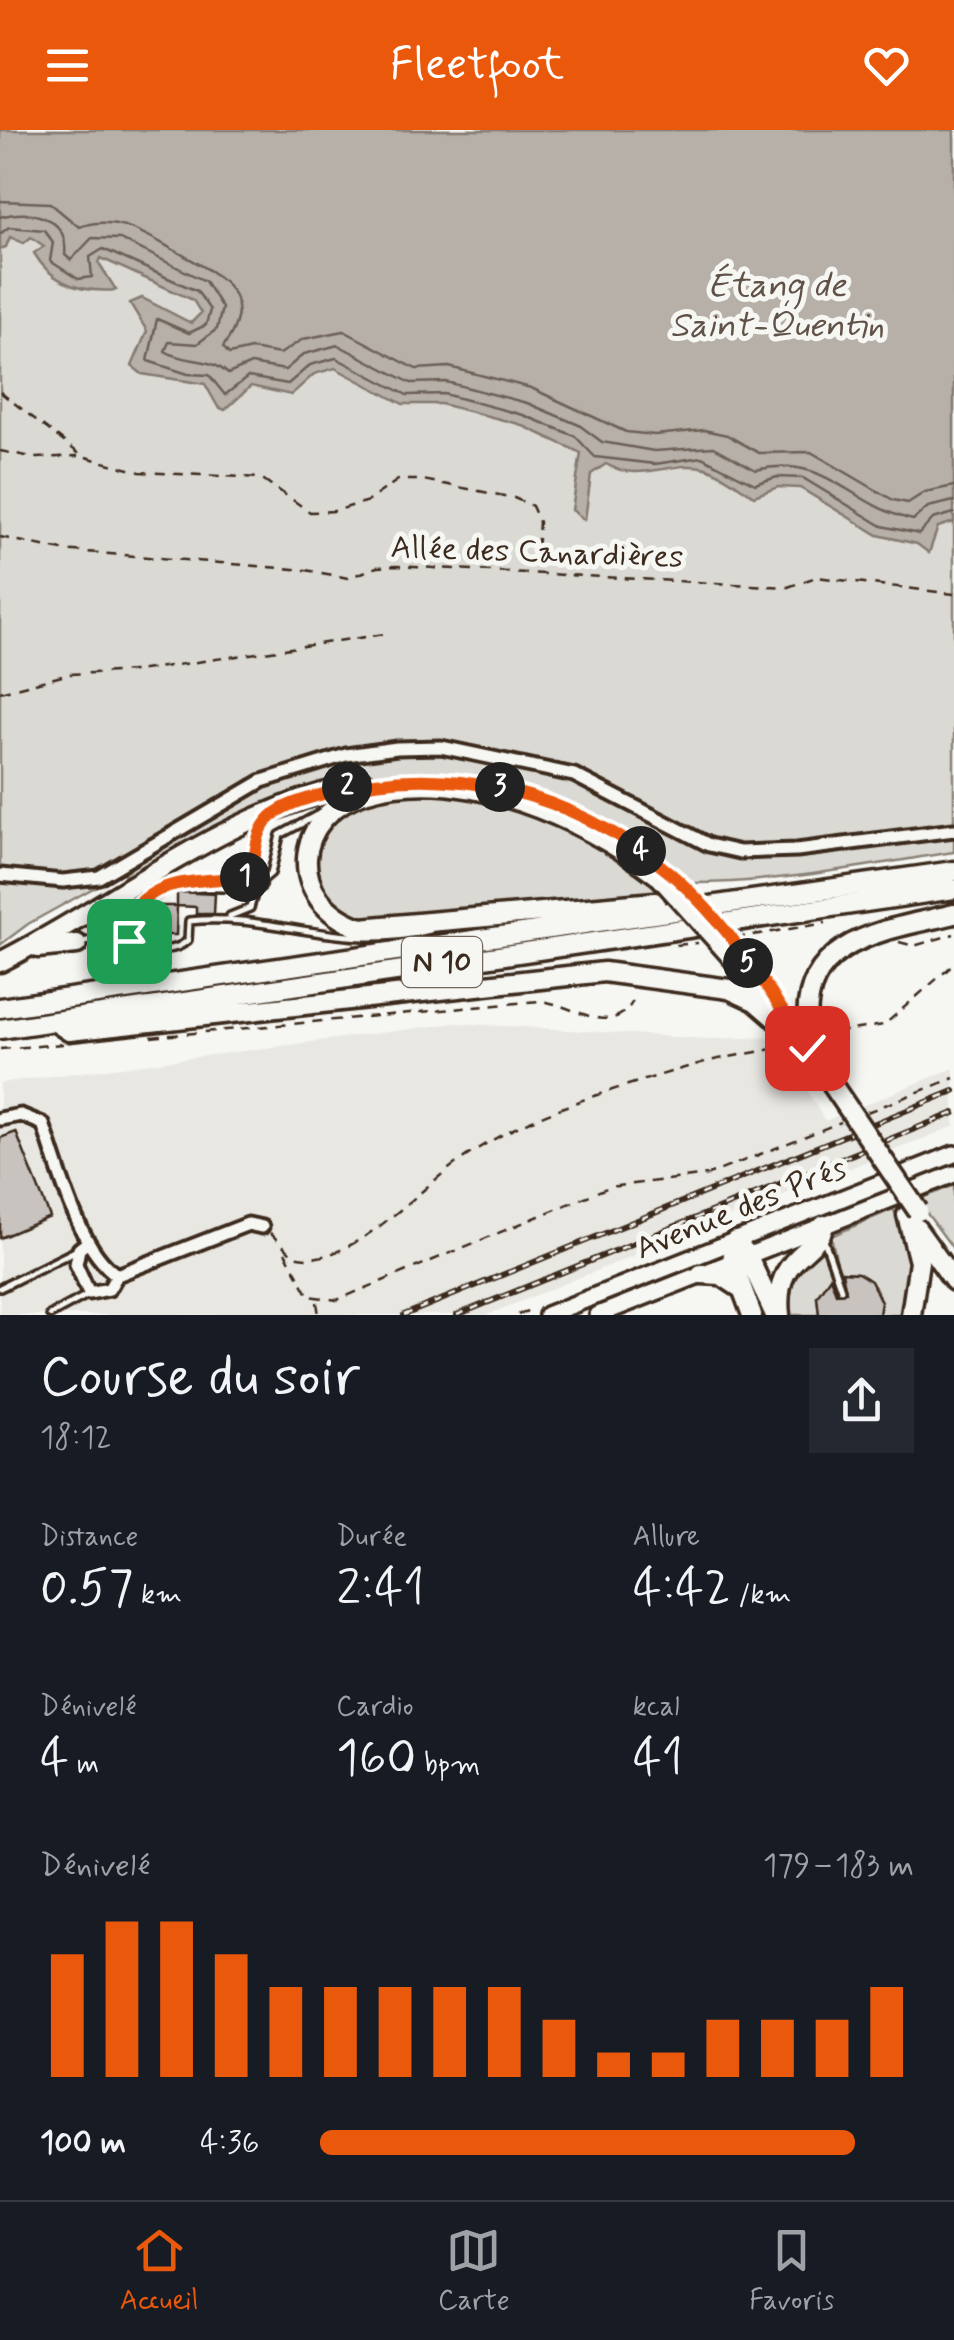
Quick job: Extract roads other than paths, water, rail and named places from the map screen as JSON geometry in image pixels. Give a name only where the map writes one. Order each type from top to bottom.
[{"type":"main road","points":[[0,962],[234,828],[284,805],[361,783],[441,779],[502,788],[555,804],[600,826],[666,876],[745,965],[828,1075],[954,1281]]},
{"type":"main road","points":[[666,876],[593,831],[498,796],[406,787],[368,792],[332,810],[313,833],[307,854],[307,874],[325,909],[361,928],[655,902],[674,910]]},
{"type":"main road","name":"N 10","points":[[0,1008],[954,871]]},
{"type":"main road","name":"N 10","points":[[0,1029],[954,889]]},
{"type":"main road","points":[[799,1034],[810,989],[836,952],[854,941],[954,914]]},
{"type":"main road","points":[[24,950],[77,944]]},
{"type":"main road","points":[[54,1021],[70,1030],[87,1029],[604,972],[730,989],[756,1001],[799,1034],[912,1213],[951,1262]]},
{"type":"main road","name":"Avenue des Prés","points":[[598,1315],[701,1274],[738,1252],[954,1154]]},
{"type":"main road","name":"Avenue des Prés","points":[[548,1315],[738,1252],[822,1230],[954,1174]]},
{"type":"main road","points":[[911,1315],[919,1262],[912,1213]]},
{"type":"main road","points":[[778,1315],[782,1280],[792,1261],[822,1230]]},
{"type":"main road","points":[[738,1252],[739,1286],[752,1315]]},
{"type":"main road","points":[[738,1252],[778,1315]]},
{"type":"main road","points":[[701,1274],[721,1276],[739,1286]]},
{"type":"street","points":[[0,875],[64,881],[99,877],[262,782],[346,755],[396,748],[441,748],[574,775],[709,845],[740,852],[797,850],[954,830]]},
{"type":"street","points":[[0,1120],[21,1115],[42,1124],[84,1246],[117,1275]]},
{"type":"street","points":[[84,1246],[76,1264],[89,1292],[109,1290],[117,1275],[248,1224],[262,1227]]},
{"type":"lane","points":[[129,941],[130,913],[170,886],[189,878],[244,879],[254,871],[255,836],[284,805]]},
{"type":"lane","points":[[77,944],[113,935],[140,947],[177,948],[188,940],[189,921],[228,916],[250,908],[252,890],[272,874],[280,835],[332,810]]},
{"type":"lane","points":[[254,871],[264,879]]},
{"type":"lane","points":[[244,879],[252,890]]},
{"type":"lane","points":[[170,886],[252,890]]},
{"type":"lane","points":[[228,916],[257,926],[360,940],[464,921]]},
{"type":"lane","points":[[822,1230],[841,1289]]},
{"type":"lane","points":[[0,1288],[84,1246]]},
{"type":"lane","points":[[50,1315],[77,1304],[89,1292]]},
{"type":"water","name":"Étang de Saint-Quentin","points":[[0,130],[954,130],[954,522],[938,527],[929,553],[917,544],[878,535],[800,488],[778,487],[754,496],[706,468],[681,466],[631,472],[606,464],[591,474],[585,520],[572,510],[581,453],[519,424],[441,404],[403,404],[335,368],[314,374],[291,395],[251,386],[225,410],[218,407],[205,384],[142,374],[132,366],[147,331],[130,303],[142,298],[191,323],[201,313],[193,300],[101,258],[99,263],[116,290],[92,290],[69,284],[41,264],[34,253],[44,246],[31,237],[24,243],[10,237],[6,247],[0,249]]},
{"type":"railway","points":[[404,1315],[954,1091]]},
{"type":"railway","points":[[457,1315],[954,1113]]}]
